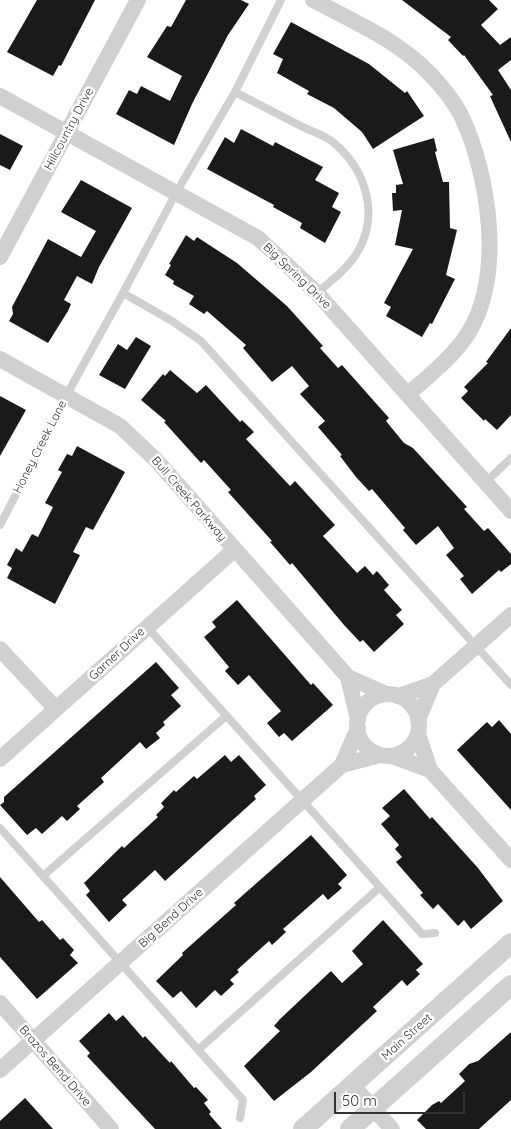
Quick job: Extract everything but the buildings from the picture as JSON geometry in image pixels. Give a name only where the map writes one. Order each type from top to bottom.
[{"type":"street","name":"Hillcountry Drive","points":[[0,257],[138,0]]},
{"type":"street","points":[[313,0],[380,36],[405,53],[430,74],[461,115],[482,169],[486,200],[488,260],[482,303],[468,333],[459,345],[408,394]]},
{"type":"street","name":"Big Spring Drive","points":[[0,96],[258,238],[317,293],[511,511]]},
{"type":"street","name":"Bull Creek Parkway","points":[[0,359],[120,426],[156,460],[348,677],[392,695]]},
{"type":"street","name":"Garner Drive","points":[[0,759],[234,550]]},
{"type":"street","points":[[430,770],[367,747],[358,724],[368,702],[376,697],[392,695],[433,684],[511,615]]},
{"type":"street","points":[[0,649],[56,709]]},
{"type":"street","name":"Bull Creek Parkway","points":[[348,677],[358,724]]},
{"type":"street","points":[[386,755],[408,749],[433,684]]},
{"type":"street","points":[[392,695],[412,705],[430,770],[511,860]]},
{"type":"street","name":"Big Bend Drive","points":[[0,1070],[342,765],[358,724]]},
{"type":"street","name":"Big Bend Drive","points":[[342,765],[386,755]]},
{"type":"street","name":"Main Street","points":[[303,1129],[511,944]]},
{"type":"street","points":[[350,1129],[511,985]]},
{"type":"street","name":"Brazos Bend Drive","points":[[0,1003],[111,1129]]},
{"type":"street","points":[[353,1086],[392,1129]]},
{"type":"lane","name":"Honey Creek Lane","points":[[0,526],[66,396],[123,294],[176,193],[235,92],[280,0]]},
{"type":"lane","points":[[235,92],[333,142],[356,168],[367,191],[370,212],[366,235],[357,253],[343,270],[317,293]]},
{"type":"lane","points":[[123,294],[201,341],[511,685]]},
{"type":"lane","points":[[486,482],[511,458]]},
{"type":"lane","points":[[146,627],[422,934],[435,933]]},
{"type":"lane","points":[[44,876],[225,717]]},
{"type":"lane","points":[[0,828],[243,1100],[240,1118]]},
{"type":"lane","points":[[198,1050],[379,888]]}]
